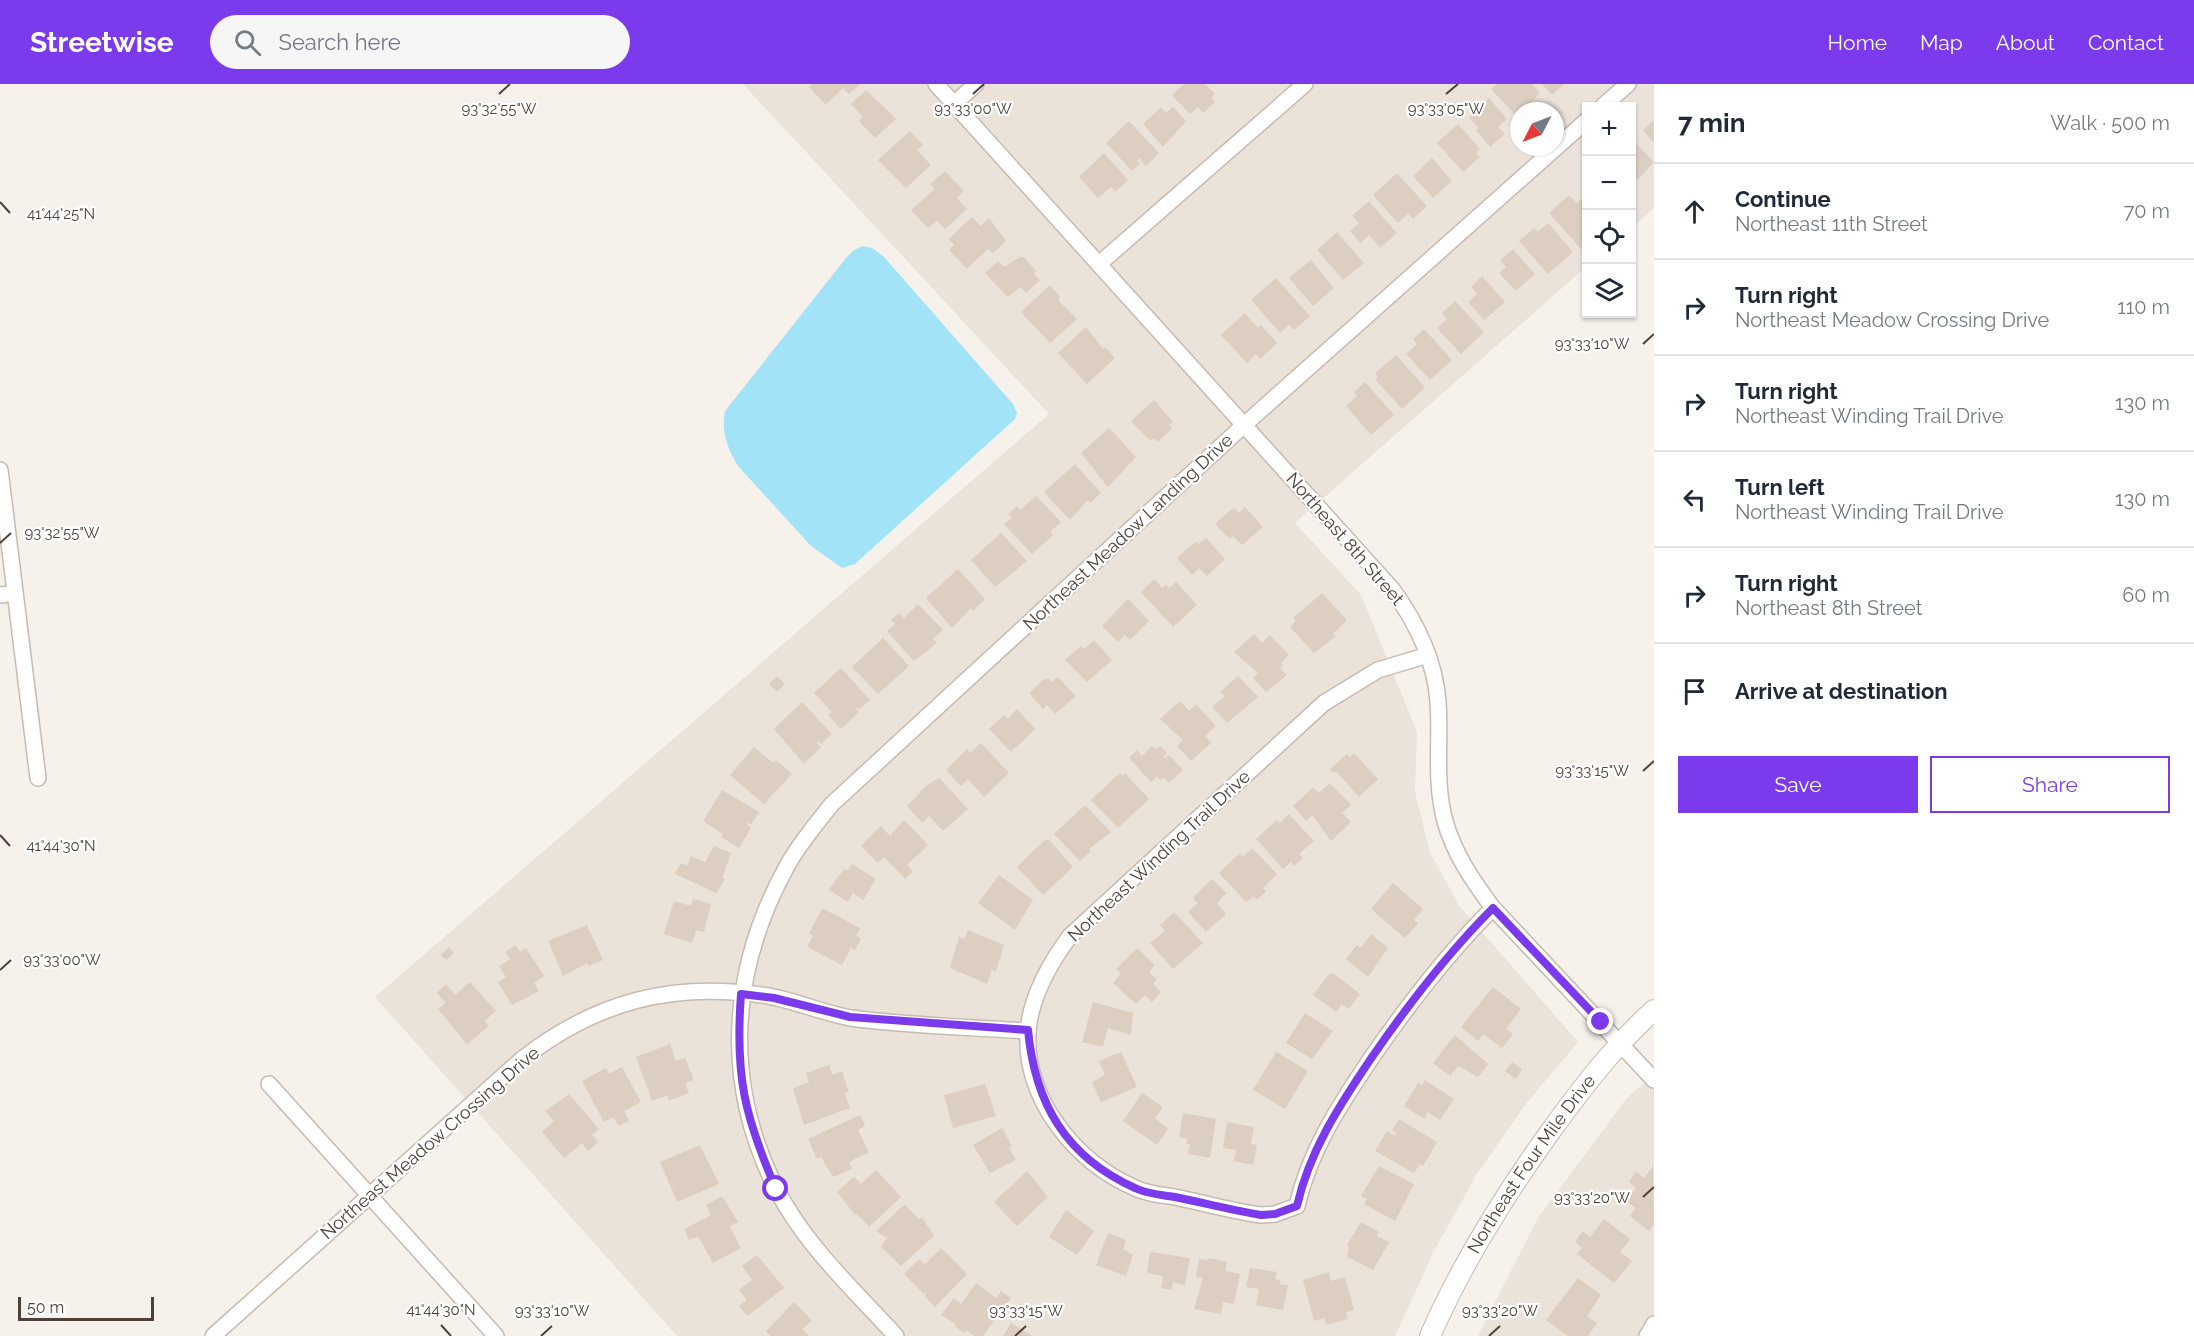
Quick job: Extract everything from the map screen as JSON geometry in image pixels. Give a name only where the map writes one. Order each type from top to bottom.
[{"type":"street","name":"Northeast 8th Street","points":[[936,84],[1392,589],[1418,628],[1428,655],[1438,700],[1437,764],[1445,821],[1471,878],[1493,908],[1654,1080]]},
{"type":"street","points":[[954,104],[976,84]]},
{"type":"street","points":[[1099,264],[1305,84]]},
{"type":"street","points":[[1608,102],[1628,84]]},
{"type":"street","name":"Northeast Meadow Landing Drive","points":[[896,1336],[816,1248],[776,1189],[750,1123],[742,1090],[738,1038],[741,994],[759,928],[786,867],[832,804],[1244,425],[1582,125]]},
{"type":"street","points":[[0,470],[8,594],[38,778]]},
{"type":"street","name":"Northeast Winding Trail Drive","points":[[1428,655],[1378,670],[1324,703],[1070,936],[1050,964],[1037,993],[1028,1030],[1031,1062],[1042,1098],[1077,1149],[1106,1173],[1137,1190],[1249,1213],[1275,1214],[1297,1206],[1303,1178],[1343,1100],[1418,991],[1493,908]]},
{"type":"street","name":"Northeast Meadow Crossing Drive","points":[[213,1336],[520,1060],[570,1027],[608,1009],[657,993],[741,994],[774,998],[850,1017],[1028,1030]]},
{"type":"street","name":"Northeast Four Mile Drive","points":[[1430,1336],[1445,1302],[1500,1202],[1588,1079],[1654,1010]]},
{"type":"street","points":[[269,1084],[496,1336]]},
{"type":"street","points":[[1647,1336],[1654,1324]]},
{"type":"shaded area","points":[[743,84],[1654,84],[1654,208],[1636,224],[1636,102],[1582,102],[1582,271],[1295,523],[1361,595],[1417,732],[1415,792],[1430,853],[1460,907],[1578,1042],[1525,1105],[1477,1174],[1434,1251],[1395,1336],[677,1336],[375,997],[1049,414]]},
{"type":"shaded area","points":[[1654,1074],[1654,1336],[1478,1336],[1538,1218],[1626,1099]]},
{"type":"water","points":[[863,246],[872,248],[884,257],[1013,404],[1017,413],[1015,419],[855,564],[842,568],[811,546],[738,466],[726,439],[724,418],[725,411],[846,258],[854,250]]},
{"type":"building","points":[[812,84],[860,84],[849,94],[843,88],[826,105],[809,87]]},
{"type":"building","points":[[1184,84],[1205,84],[1215,94],[1211,98],[1215,102],[1203,113],[1198,107],[1190,114],[1172,95]]},
{"type":"building","points":[[1497,84],[1532,84],[1540,93],[1531,102],[1510,102],[1510,109],[1491,89]]},
{"type":"building","points":[[1542,84],[1564,84],[1552,95]]},
{"type":"building","points":[[866,90],[896,119],[875,138],[859,121],[863,117],[851,104]]},
{"type":"building","points":[[1489,98],[1507,119],[1498,127],[1505,134],[1490,147],[1476,130],[1479,128],[1469,117]]},
{"type":"building","points":[[1161,107],[1166,113],[1173,107],[1186,121],[1163,147],[1143,124]]},
{"type":"building","points":[[1654,120],[1654,143],[1643,130]]},
{"type":"building","points":[[1129,121],[1159,153],[1146,166],[1139,158],[1137,161],[1140,164],[1132,171],[1106,143]]},
{"type":"building","points":[[1458,124],[1480,149],[1476,153],[1480,157],[1463,172],[1437,143]]},
{"type":"building","points":[[910,131],[923,145],[917,150],[931,165],[906,188],[878,160]]},
{"type":"building","points":[[1636,143],[1654,162],[1636,181]]},
{"type":"building","points":[[1104,153],[1128,180],[1115,192],[1111,187],[1098,198],[1079,177]]},
{"type":"building","points":[[1432,158],[1452,181],[1433,198],[1413,176]]},
{"type":"building","points":[[945,171],[964,191],[957,198],[967,209],[945,229],[937,221],[928,228],[911,210],[935,189],[930,184]]},
{"type":"building","points":[[1397,173],[1427,206],[1413,219],[1408,214],[1398,223],[1373,195]]},
{"type":"building","points":[[1569,195],[1577,203],[1582,200],[1581,249],[1549,213]]},
{"type":"building","points":[[1369,201],[1397,233],[1380,248],[1369,235],[1360,243],[1350,231],[1359,223],[1352,216]]},
{"type":"building","points":[[972,217],[981,226],[989,218],[1006,241],[993,253],[988,249],[967,269],[949,250],[954,245],[949,239]]},
{"type":"building","points":[[1548,223],[1573,252],[1548,274],[1519,241],[1534,228],[1538,232]]},
{"type":"building","points":[[1337,232],[1364,263],[1343,280],[1317,250]]},
{"type":"building","points":[[1513,249],[1535,274],[1516,291],[1499,273],[1506,267],[1500,260]]},
{"type":"building","points":[[1024,257],[1036,271],[1034,274],[1040,280],[1026,293],[1020,287],[1008,297],[985,273],[998,261],[1004,267]]},
{"type":"building","points":[[1311,260],[1334,288],[1313,306],[1289,278]]},
{"type":"building","points":[[1482,276],[1505,302],[1484,320],[1468,302],[1477,294],[1471,287]]},
{"type":"building","points":[[1276,278],[1310,316],[1294,330],[1289,325],[1280,333],[1251,300]]},
{"type":"building","points":[[1050,285],[1060,297],[1058,300],[1077,319],[1050,343],[1021,312]]},
{"type":"building","points":[[1455,301],[1484,332],[1461,354],[1437,328],[1447,319],[1442,313]]},
{"type":"building","points":[[1245,313],[1258,328],[1261,325],[1277,343],[1260,359],[1256,354],[1247,363],[1221,335]]},
{"type":"building","points":[[1086,327],[1103,349],[1105,347],[1115,358],[1087,384],[1058,353]]},
{"type":"building","points":[[1424,329],[1452,360],[1430,380],[1406,354],[1417,344],[1413,339]]},
{"type":"building","points":[[1396,355],[1425,387],[1402,409],[1375,379],[1378,376],[1375,373]]},
{"type":"building","points":[[1365,382],[1394,415],[1371,435],[1346,406],[1357,396],[1354,392]]},
{"type":"building","points":[[1154,400],[1173,422],[1169,425],[1172,428],[1158,442],[1154,438],[1150,441],[1131,421]]},
{"type":"building","points":[[1109,428],[1136,457],[1108,487],[1081,453]]},
{"type":"building","points":[[1075,464],[1101,493],[1090,503],[1088,500],[1070,520],[1044,492]]},
{"type":"building","points":[[1036,496],[1061,522],[1050,532],[1053,535],[1032,554],[1004,524],[1012,518],[1008,514],[1017,506],[1020,510]]},
{"type":"building","points":[[1245,507],[1263,527],[1242,545],[1233,536],[1230,539],[1215,524],[1229,511],[1235,508],[1239,513]]},
{"type":"building","points":[[1001,533],[1027,561],[995,587],[971,560]]},
{"type":"building","points":[[1206,538],[1225,559],[1207,576],[1199,568],[1192,575],[1177,558],[1190,546],[1197,542],[1199,544]]},
{"type":"building","points":[[958,569],[985,599],[973,611],[971,608],[952,628],[926,598]]},
{"type":"building","points":[[1154,579],[1162,588],[1166,585],[1169,588],[1176,582],[1197,605],[1173,627],[1141,592]]},
{"type":"building","points":[[1322,593],[1347,620],[1333,634],[1336,636],[1314,653],[1290,627],[1296,621],[1293,618]]},
{"type":"building","points":[[1128,599],[1149,621],[1130,640],[1125,635],[1118,642],[1102,626]]},
{"type":"building","points":[[918,604],[943,630],[933,639],[937,643],[914,661],[887,631],[895,624],[891,620],[899,613],[904,618]]},
{"type":"building","points":[[1254,634],[1262,643],[1270,635],[1289,655],[1281,663],[1283,665],[1280,668],[1287,675],[1266,692],[1253,678],[1258,673],[1234,652]]},
{"type":"building","points":[[883,638],[909,666],[878,694],[852,667]]},
{"type":"building","points":[[1094,640],[1112,660],[1087,682],[1065,660],[1081,646],[1084,649]]},
{"type":"building","points":[[841,668],[870,700],[859,709],[856,708],[859,712],[841,729],[828,715],[832,712],[814,693]]},
{"type":"building","points":[[777,676],[785,684],[777,692],[769,684]]},
{"type":"building","points":[[1238,676],[1258,697],[1227,723],[1212,707],[1225,696],[1220,692]]},
{"type":"building","points":[[1058,677],[1076,696],[1055,714],[1047,705],[1043,709],[1029,693],[1043,680],[1048,678],[1052,682]]},
{"type":"building","points":[[1180,701],[1189,711],[1196,704],[1216,726],[1205,736],[1211,743],[1191,761],[1177,746],[1183,740],[1160,719]]},
{"type":"building","points":[[802,702],[832,734],[821,744],[819,741],[817,743],[821,747],[804,764],[774,729]]},
{"type":"building","points":[[1017,709],[1035,729],[1011,752],[989,729],[1004,715],[1008,719]]},
{"type":"building","points":[[981,743],[1009,773],[984,797],[968,779],[961,786],[946,770],[967,749],[970,753]]},
{"type":"building","points":[[1152,746],[1156,749],[1160,746],[1167,753],[1163,757],[1169,755],[1183,770],[1169,783],[1163,777],[1160,780],[1157,776],[1151,782],[1129,758],[1137,750],[1142,756]]},
{"type":"building","points":[[754,747],[773,763],[776,760],[792,774],[764,804],[730,775]]},
{"type":"building","points":[[1354,753],[1378,779],[1359,797],[1336,771],[1334,773],[1330,769],[1347,754],[1350,757]]},
{"type":"building","points":[[1120,773],[1123,776],[1125,773],[1149,799],[1118,828],[1091,800]]},
{"type":"building","points":[[939,778],[968,809],[943,831],[929,816],[922,823],[907,806],[927,785]]},
{"type":"building","points":[[1330,783],[1351,805],[1342,813],[1351,822],[1331,841],[1312,815],[1306,821],[1293,806],[1313,787],[1319,793]]},
{"type":"building","points":[[722,790],[759,812],[751,825],[748,822],[747,825],[751,828],[739,848],[721,837],[723,834],[703,821]]},
{"type":"building","points":[[1085,805],[1111,832],[1089,849],[1091,851],[1080,861],[1054,834]]},
{"type":"building","points":[[1289,814],[1314,841],[1299,854],[1303,858],[1294,866],[1291,862],[1283,869],[1256,839],[1277,820],[1280,823]]},
{"type":"building","points":[[904,820],[928,845],[907,865],[913,871],[905,879],[884,857],[878,863],[861,846],[881,826],[890,836]]},
{"type":"building","points":[[1045,840],[1049,840],[1073,867],[1043,895],[1017,867]]},
{"type":"building","points":[[714,846],[731,853],[722,878],[725,879],[716,893],[675,874],[681,863],[687,866],[691,856],[705,862]]},
{"type":"building","points":[[1252,848],[1277,874],[1263,888],[1266,891],[1257,900],[1254,896],[1246,902],[1219,873],[1240,853],[1243,857]]},
{"type":"building","points":[[852,864],[876,879],[863,900],[853,893],[848,902],[829,890],[840,874],[845,869],[848,871]]},
{"type":"building","points":[[999,875],[1033,900],[1015,930],[978,903]]},
{"type":"building","points":[[1212,879],[1226,893],[1217,904],[1226,914],[1206,932],[1188,912],[1198,903],[1193,898]]},
{"type":"building","points":[[1393,883],[1423,909],[1414,920],[1418,923],[1405,938],[1371,909]]},
{"type":"building","points":[[693,899],[711,904],[704,932],[696,930],[692,943],[664,934],[674,901],[691,906]]},
{"type":"building","points":[[822,908],[860,928],[856,936],[861,939],[855,950],[851,948],[842,965],[807,947],[813,936],[809,934]]},
{"type":"building","points":[[1174,912],[1203,943],[1173,969],[1150,943],[1165,931],[1160,925]]},
{"type":"building","points":[[587,925],[603,960],[588,966],[587,963],[563,976],[548,941]]},
{"type":"building","points":[[968,930],[1004,945],[996,972],[992,970],[987,984],[950,968],[959,937],[964,939]]},
{"type":"building","points":[[1371,934],[1388,948],[1368,977],[1346,959],[1357,945],[1361,948]]},
{"type":"building","points":[[515,945],[520,952],[526,948],[544,976],[534,983],[539,991],[512,1005],[498,982],[506,977],[499,966],[510,959],[505,952]]},
{"type":"building","points":[[449,947],[454,953],[446,960],[441,955]]},
{"type":"building","points":[[1137,948],[1155,965],[1149,972],[1157,979],[1153,984],[1161,992],[1152,1002],[1145,995],[1136,1004],[1113,983],[1121,973],[1116,969]]},
{"type":"building","points":[[1333,973],[1360,994],[1349,1009],[1342,1004],[1336,1012],[1313,995],[1329,974]]},
{"type":"building","points":[[470,982],[496,1011],[484,1021],[489,1026],[467,1044],[438,1009],[446,1003],[437,993],[446,984],[455,995]]},
{"type":"building","points":[[1493,987],[1521,1009],[1506,1029],[1513,1034],[1502,1048],[1483,1034],[1478,1041],[1461,1027]]},
{"type":"building","points":[[1093,1002],[1133,1013],[1131,1035],[1108,1028],[1103,1047],[1082,1042]]},
{"type":"building","points":[[1305,1013],[1333,1031],[1312,1059],[1286,1043]]},
{"type":"building","points":[[1455,1035],[1488,1064],[1478,1077],[1458,1066],[1450,1076],[1433,1063]]},
{"type":"building","points":[[670,1044],[676,1061],[685,1058],[694,1080],[685,1083],[689,1093],[669,1101],[667,1095],[652,1101],[636,1057]]},
{"type":"building","points":[[1121,1052],[1137,1087],[1101,1102],[1092,1082],[1105,1075],[1099,1061]]},
{"type":"building","points":[[1276,1052],[1308,1071],[1285,1109],[1253,1090]]},
{"type":"building","points":[[1512,1062],[1522,1069],[1516,1079],[1505,1071]]},
{"type":"building","points":[[829,1065],[832,1075],[842,1071],[849,1092],[844,1093],[850,1108],[804,1125],[793,1088],[809,1082],[806,1073]]},
{"type":"building","points":[[622,1067],[641,1102],[624,1111],[629,1121],[619,1126],[613,1117],[604,1122],[582,1081],[606,1068],[609,1074]]},
{"type":"building","points":[[1425,1080],[1454,1099],[1440,1120],[1428,1112],[1424,1119],[1404,1106],[1418,1083],[1422,1085]]},
{"type":"building","points":[[985,1084],[996,1116],[953,1128],[944,1095]]},
{"type":"building","points":[[1142,1093],[1163,1107],[1155,1118],[1168,1129],[1157,1145],[1123,1121]]},
{"type":"building","points":[[569,1094],[599,1129],[592,1135],[598,1142],[588,1151],[582,1143],[564,1158],[542,1132],[554,1121],[545,1111]]},
{"type":"building","points":[[1183,1113],[1216,1119],[1210,1158],[1188,1154],[1190,1144],[1186,1144],[1187,1139],[1179,1137]]},
{"type":"building","points":[[860,1115],[865,1126],[858,1130],[869,1152],[849,1162],[852,1169],[833,1177],[821,1157],[817,1159],[808,1139]]},
{"type":"building","points":[[1399,1119],[1437,1142],[1423,1166],[1420,1164],[1414,1173],[1375,1151],[1387,1131],[1395,1136],[1396,1133],[1392,1130]]},
{"type":"building","points":[[1227,1122],[1254,1127],[1251,1144],[1257,1145],[1253,1165],[1234,1161],[1236,1150],[1223,1148]]},
{"type":"building","points":[[1002,1128],[1012,1146],[1009,1148],[1016,1160],[990,1173],[973,1145]]},
{"type":"building","points":[[700,1145],[719,1184],[677,1202],[660,1162]]},
{"type":"building","points":[[1379,1166],[1414,1184],[1395,1221],[1364,1204],[1367,1199],[1361,1196]]},
{"type":"building","points":[[1653,1166],[1654,1224],[1649,1231],[1630,1216],[1636,1208],[1626,1201],[1636,1188],[1629,1182],[1636,1172],[1644,1178]]},
{"type":"building","points":[[876,1170],[901,1197],[869,1227],[857,1214],[855,1215],[837,1192],[854,1177],[861,1184]]},
{"type":"building","points":[[1027,1171],[1048,1197],[1017,1226],[994,1202]]},
{"type":"building","points":[[722,1196],[738,1222],[730,1227],[741,1248],[713,1263],[698,1236],[689,1240],[684,1229],[711,1215],[706,1205]]},
{"type":"building","points":[[905,1204],[919,1220],[922,1217],[934,1236],[901,1266],[881,1247],[887,1238],[876,1231]]},
{"type":"building","points":[[1066,1210],[1094,1231],[1077,1255],[1049,1237]]},
{"type":"building","points":[[1604,1219],[1630,1239],[1620,1252],[1632,1261],[1614,1283],[1577,1254],[1582,1248],[1575,1242],[1583,1231],[1590,1237]]},
{"type":"building","points":[[1361,1222],[1379,1232],[1377,1236],[1389,1242],[1373,1270],[1347,1257],[1349,1247],[1347,1245]]},
{"type":"building","points":[[1108,1233],[1126,1240],[1123,1249],[1133,1255],[1126,1276],[1096,1265]]},
{"type":"building","points":[[941,1248],[967,1274],[935,1307],[925,1296],[927,1291],[924,1294],[904,1274],[919,1259],[925,1264]]},
{"type":"building","points":[[1150,1252],[1190,1258],[1185,1285],[1173,1283],[1172,1290],[1161,1288],[1163,1276],[1147,1273]]},
{"type":"building","points":[[757,1255],[784,1288],[747,1316],[739,1306],[747,1300],[739,1290],[752,1280],[742,1266]]},
{"type":"building","points":[[1209,1258],[1227,1262],[1225,1271],[1240,1274],[1234,1304],[1223,1302],[1221,1314],[1194,1309],[1203,1278],[1196,1277],[1199,1259],[1208,1260]]},
{"type":"building","points":[[1250,1268],[1277,1272],[1275,1279],[1280,1280],[1280,1284],[1288,1285],[1283,1310],[1256,1305],[1259,1289],[1246,1287]]},
{"type":"building","points":[[1329,1272],[1331,1281],[1345,1277],[1354,1310],[1346,1312],[1348,1319],[1326,1325],[1324,1318],[1314,1321],[1303,1280]]},
{"type":"building","points":[[1578,1278],[1601,1295],[1587,1316],[1597,1323],[1588,1336],[1568,1336],[1546,1320]]},
{"type":"building","points":[[976,1283],[996,1298],[1001,1291],[1011,1298],[983,1336],[974,1336],[966,1330],[964,1333],[955,1326],[956,1324],[941,1315],[954,1298],[961,1304]]},
{"type":"building","points":[[794,1302],[812,1321],[802,1329],[809,1336],[770,1336],[766,1331]]},
{"type":"building","points":[[1011,1323],[1033,1336],[1003,1336]]},
{"type":"route","points":[[776,1189],[750,1123],[742,1090],[738,1064],[741,994],[766,996],[850,1017],[1028,1030],[1031,1062],[1042,1098],[1055,1122],[1077,1149],[1106,1173],[1137,1190],[1261,1215],[1275,1214],[1297,1206],[1303,1178],[1343,1100],[1418,991],[1493,908],[1601,1022]]}]
